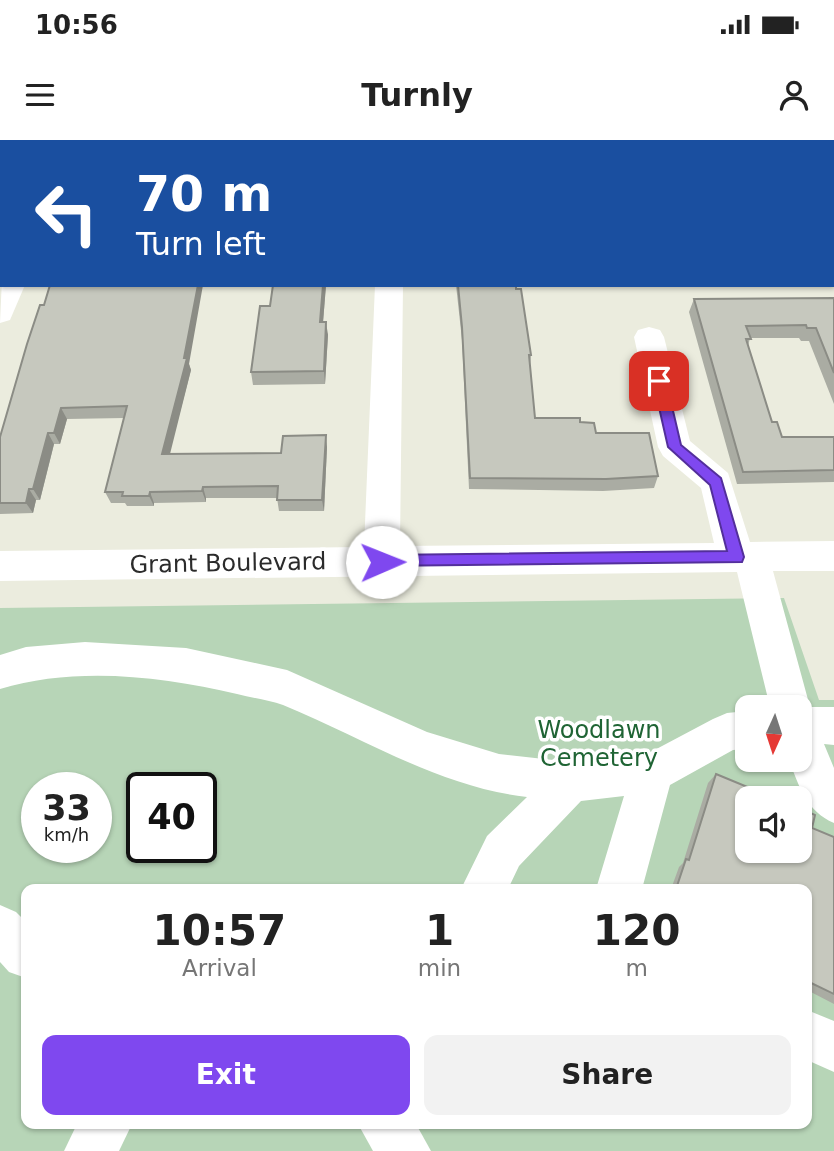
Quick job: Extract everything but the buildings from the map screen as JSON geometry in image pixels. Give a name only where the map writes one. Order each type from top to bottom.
[{"type":"street","points":[[0,313],[10,287]]},
{"type":"street","points":[[382,562],[389,287]]},
{"type":"street","points":[[649,337],[674,447],[716,482],[744,557],[786,695]]},
{"type":"street","name":"Grant Boulevard","points":[[0,566],[834,556]]},
{"type":"street","points":[[0,672],[26,664],[85,659],[186,664],[287,688],[420,749],[499,774],[571,782],[652,773],[727,732],[735,731]]},
{"type":"street","points":[[812,725],[834,726]]},
{"type":"street","points":[[812,765],[819,782],[834,802]]},
{"type":"street","points":[[620,884],[652,773]]},
{"type":"street","points":[[486,884],[503,851],[571,782]]},
{"type":"street","points":[[0,928],[21,950]]},
{"type":"street","points":[[812,1036],[834,1047]]},
{"type":"street","points":[[90,1151],[103,1129]]},
{"type":"street","points":[[388,1129],[405,1151]]},
{"type":"green space","name":"Woodlawn Cemetery","points":[[784,598],[819,700],[834,700],[834,1151],[0,1151],[0,608]]},
{"type":"route","points":[[382,562],[736,557],[716,482],[674,447],[659,381]]}]
